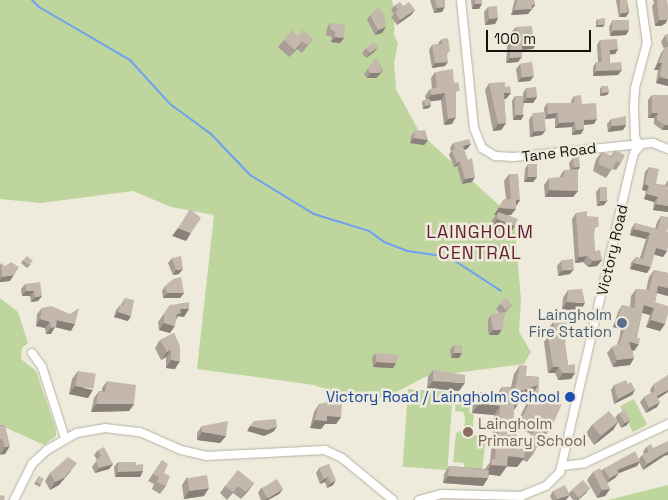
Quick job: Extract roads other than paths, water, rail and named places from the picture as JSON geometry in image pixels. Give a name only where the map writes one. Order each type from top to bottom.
[{"type":"street","name":"Tane Road","points":[[461,0],[474,128],[482,148],[495,156],[514,158],[617,145],[640,146]]},
{"type":"street","points":[[641,0],[647,43],[635,88],[635,138],[640,146],[653,143],[668,150]]},
{"type":"street","name":"Victory Road","points":[[419,500],[442,494],[522,496],[546,486],[562,466],[631,165],[634,153],[640,146]]},
{"type":"street","points":[[32,352],[42,367],[65,438]]},
{"type":"street","points":[[562,466],[585,463],[668,424]]},
{"type":"street","points":[[14,500],[32,464],[65,438],[88,431],[118,428],[140,432],[181,450],[206,456],[325,450],[342,458],[393,500]]},
{"type":"waterway","points":[[32,0],[39,7],[130,60],[170,104],[211,134],[250,175],[314,214],[369,231],[384,242],[407,251],[449,257],[501,291]]},
{"type":"place","name":"Laingholm Fire Station","points":[[622,323]]},
{"type":"place","name":"Victory Road / Laingholm School","points":[[570,397]]},
{"type":"place","name":"Laingholm Primary School","points":[[468,432]]},
{"type":"district","name":"LAINGHOLM CENTRAL","points":[[480,243]]}]
